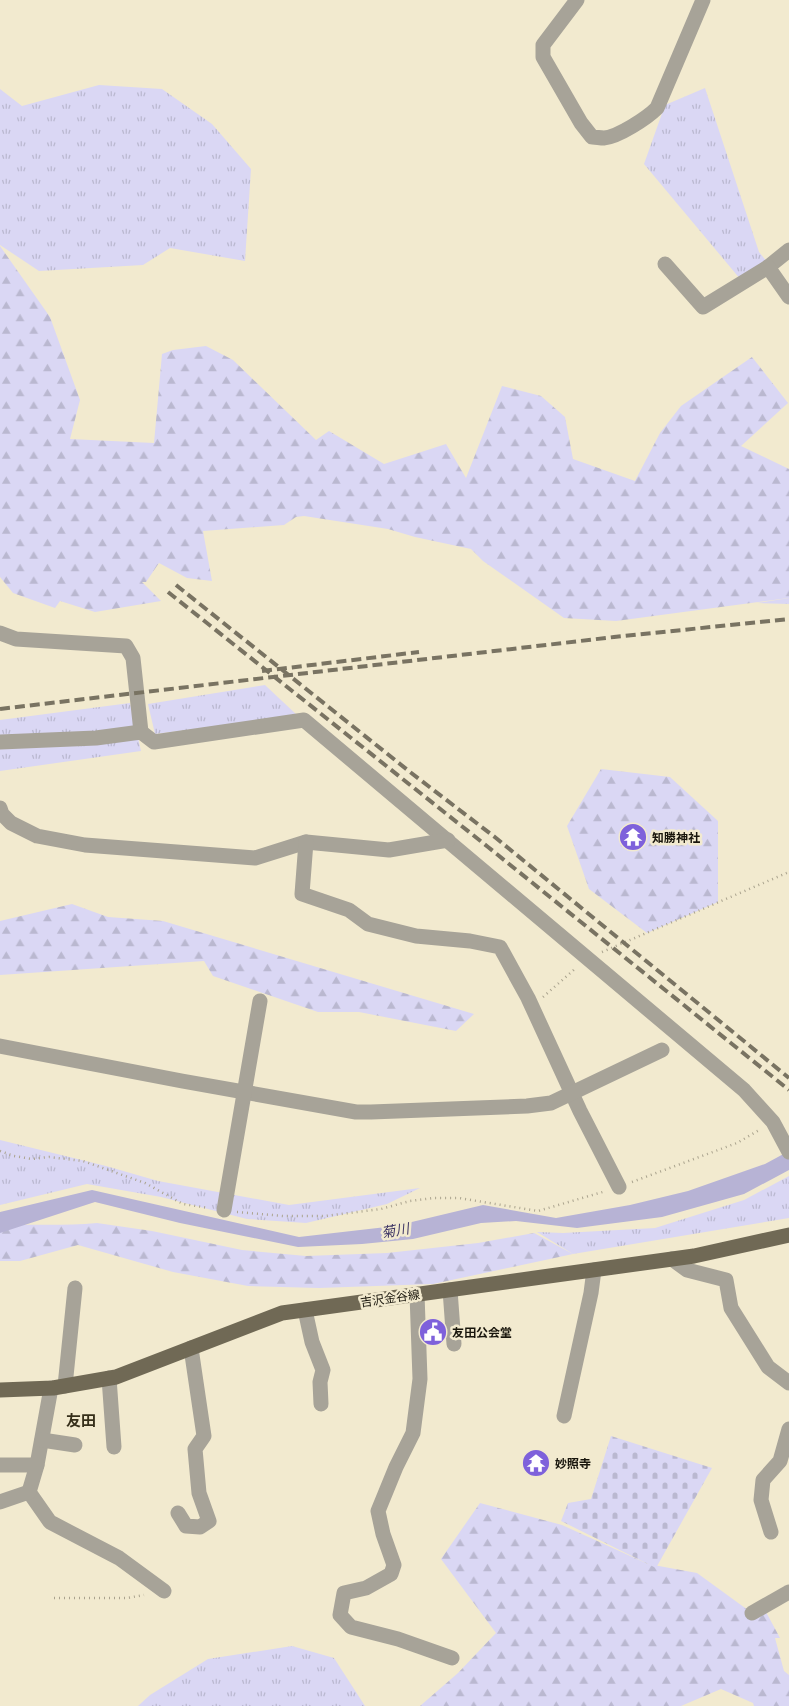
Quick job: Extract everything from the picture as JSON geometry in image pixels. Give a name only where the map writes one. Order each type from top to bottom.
[{"type":"main road","name":"吉沢金谷線","points":[[0,1390],[58,1387],[110,1378],[282,1313],[694,1256],[789,1234]]},
{"type":"street","points":[[578,0],[543,45],[543,56],[581,123],[592,136],[606,138],[649,116],[657,108],[703,0]]},
{"type":"street","points":[[666,264],[679,282],[703,307],[768,267],[789,250]]},
{"type":"street","points":[[768,267],[789,297]]},
{"type":"street","points":[[0,633],[16,639],[126,646],[133,658],[141,732]]},
{"type":"street","points":[[0,742],[96,738],[141,732],[154,742],[304,720],[744,1090],[773,1122],[789,1152]]},
{"type":"street","points":[[0,808],[2,814],[11,823],[37,836],[85,844],[255,858],[306,842],[389,850],[448,840]]},
{"type":"street","points":[[306,842],[302,894],[349,910],[368,924],[416,936],[470,941],[500,947],[528,998],[572,1093],[619,1187]]},
{"type":"street","points":[[224,1210],[260,1001]]},
{"type":"street","points":[[0,1046],[356,1112],[526,1106],[551,1103],[662,1050]]},
{"type":"street","points":[[672,1259],[687,1270],[726,1280],[731,1308],[768,1367],[789,1383]]},
{"type":"street","points":[[564,1416],[591,1293],[594,1270]]},
{"type":"street","points":[[29,1492],[58,1387],[75,1288]]},
{"type":"street","points":[[450,1290],[454,1344]]},
{"type":"street","points":[[417,1294],[420,1379],[413,1433],[396,1467],[378,1511],[383,1534],[394,1565],[391,1574],[366,1588],[344,1593],[340,1615],[351,1627],[452,1658]]},
{"type":"street","points":[[305,1310],[312,1342],[323,1370],[320,1382],[320,1404]]},
{"type":"street","points":[[178,1513],[186,1526],[200,1527],[209,1521],[200,1493],[195,1450],[204,1436],[191,1348]]},
{"type":"street","points":[[110,1378],[114,1447]]},
{"type":"street","points":[[771,1532],[761,1500],[763,1480],[780,1461],[789,1429]]},
{"type":"street","points":[[42,1440],[75,1445]]},
{"type":"street","points":[[0,1465],[37,1466]]},
{"type":"street","points":[[0,1502],[29,1492]]},
{"type":"street","points":[[29,1492],[50,1522],[120,1558],[164,1591]]},
{"type":"street","points":[[752,1613],[789,1592]]},
{"type":"path","points":[[528,998],[545,997],[587,958],[789,872]]},
{"type":"path","points":[[0,1151],[32,1159],[49,1157],[83,1161],[145,1183],[183,1204],[224,1210],[283,1216],[325,1216],[381,1208],[410,1201],[434,1198],[459,1198],[538,1211],[619,1187],[736,1143],[773,1122]]},
{"type":"path","points":[[54,1598],[127,1598],[164,1591]]},
{"type":"green space","points":[[99,85],[162,89],[212,124],[251,169],[245,261],[170,248],[143,265],[39,271],[0,245],[0,89],[22,106]]},
{"type":"green space","points":[[705,88],[759,252],[768,263],[741,280],[644,164],[665,105]]},
{"type":"green space","points":[[0,246],[50,317],[80,400],[70,439],[154,443],[162,354],[173,350],[206,346],[233,360],[316,440],[329,431],[384,464],[446,444],[466,478],[502,386],[541,396],[565,417],[573,459],[635,481],[660,433],[681,406],[752,357],[788,403],[741,446],[789,469],[789,598],[616,621],[564,618],[483,561],[471,549],[388,529],[304,516],[296,517],[284,525],[203,531],[212,581],[187,578],[159,563],[146,582],[142,582],[161,601],[95,612],[60,601],[55,608],[13,593],[0,577]]},
{"type":"green space","points":[[789,598],[789,604],[757,603]]},
{"type":"green space","points":[[265,685],[298,716],[155,734],[148,704]]},
{"type":"green space","points":[[130,703],[141,751],[0,771],[0,720]]},
{"type":"green space","points":[[601,769],[670,777],[718,821],[718,902],[647,933],[589,889],[567,826]]},
{"type":"green space","points":[[72,904],[108,917],[163,921],[474,1014],[456,1031],[359,1012],[318,1012],[213,976],[204,961],[0,975],[0,921]]},
{"type":"green space","points":[[0,1140],[158,1181],[289,1205],[420,1188],[387,1204],[306,1223],[247,1219],[161,1197],[87,1184],[0,1205]]},
{"type":"green space","points":[[789,1176],[789,1218],[573,1254],[537,1232],[563,1233],[655,1228],[744,1200]]},
{"type":"green space","points":[[97,1223],[152,1231],[242,1250],[306,1256],[387,1253],[478,1243],[534,1233],[573,1254],[433,1284],[319,1288],[248,1286],[173,1272],[78,1245],[20,1261],[0,1261],[0,1225]]},
{"type":"green space","points":[[611,1436],[712,1468],[656,1568],[561,1521],[568,1503],[591,1499]]},
{"type":"green space","points":[[480,1503],[562,1525],[648,1564],[697,1573],[752,1613],[766,1612],[780,1638],[775,1638],[784,1671],[789,1675],[789,1706],[754,1706],[753,1703],[721,1689],[681,1706],[420,1706],[458,1673],[496,1633],[441,1559]]},
{"type":"green space","points":[[292,1646],[334,1658],[365,1706],[138,1706],[150,1695],[208,1659]]},
{"type":"water","name":"菊川","points":[[789,1151],[789,1170],[744,1194],[662,1217],[577,1228],[516,1221],[481,1223],[413,1239],[298,1247],[180,1223],[95,1202],[0,1233],[0,1212],[92,1190],[299,1237],[395,1226],[483,1205],[556,1218],[630,1205],[688,1191],[765,1164]]},
{"type":"railway","points":[[176,585],[410,772],[496,838],[789,1078]]},
{"type":"railway","points":[[168,592],[789,1090]]},
{"type":"railway","points":[[0,709],[614,637],[789,619]]},
{"type":"railway","points":[[262,671],[419,652]]},
{"type":"place","name":"知勝神社","points":[[633,837]]},
{"type":"place","name":"友田公会堂","points":[[433,1332]]},
{"type":"place","name":"妙照寺","points":[[536,1463]]},
{"type":"district","name":"友田","points":[[81,1420]]}]
